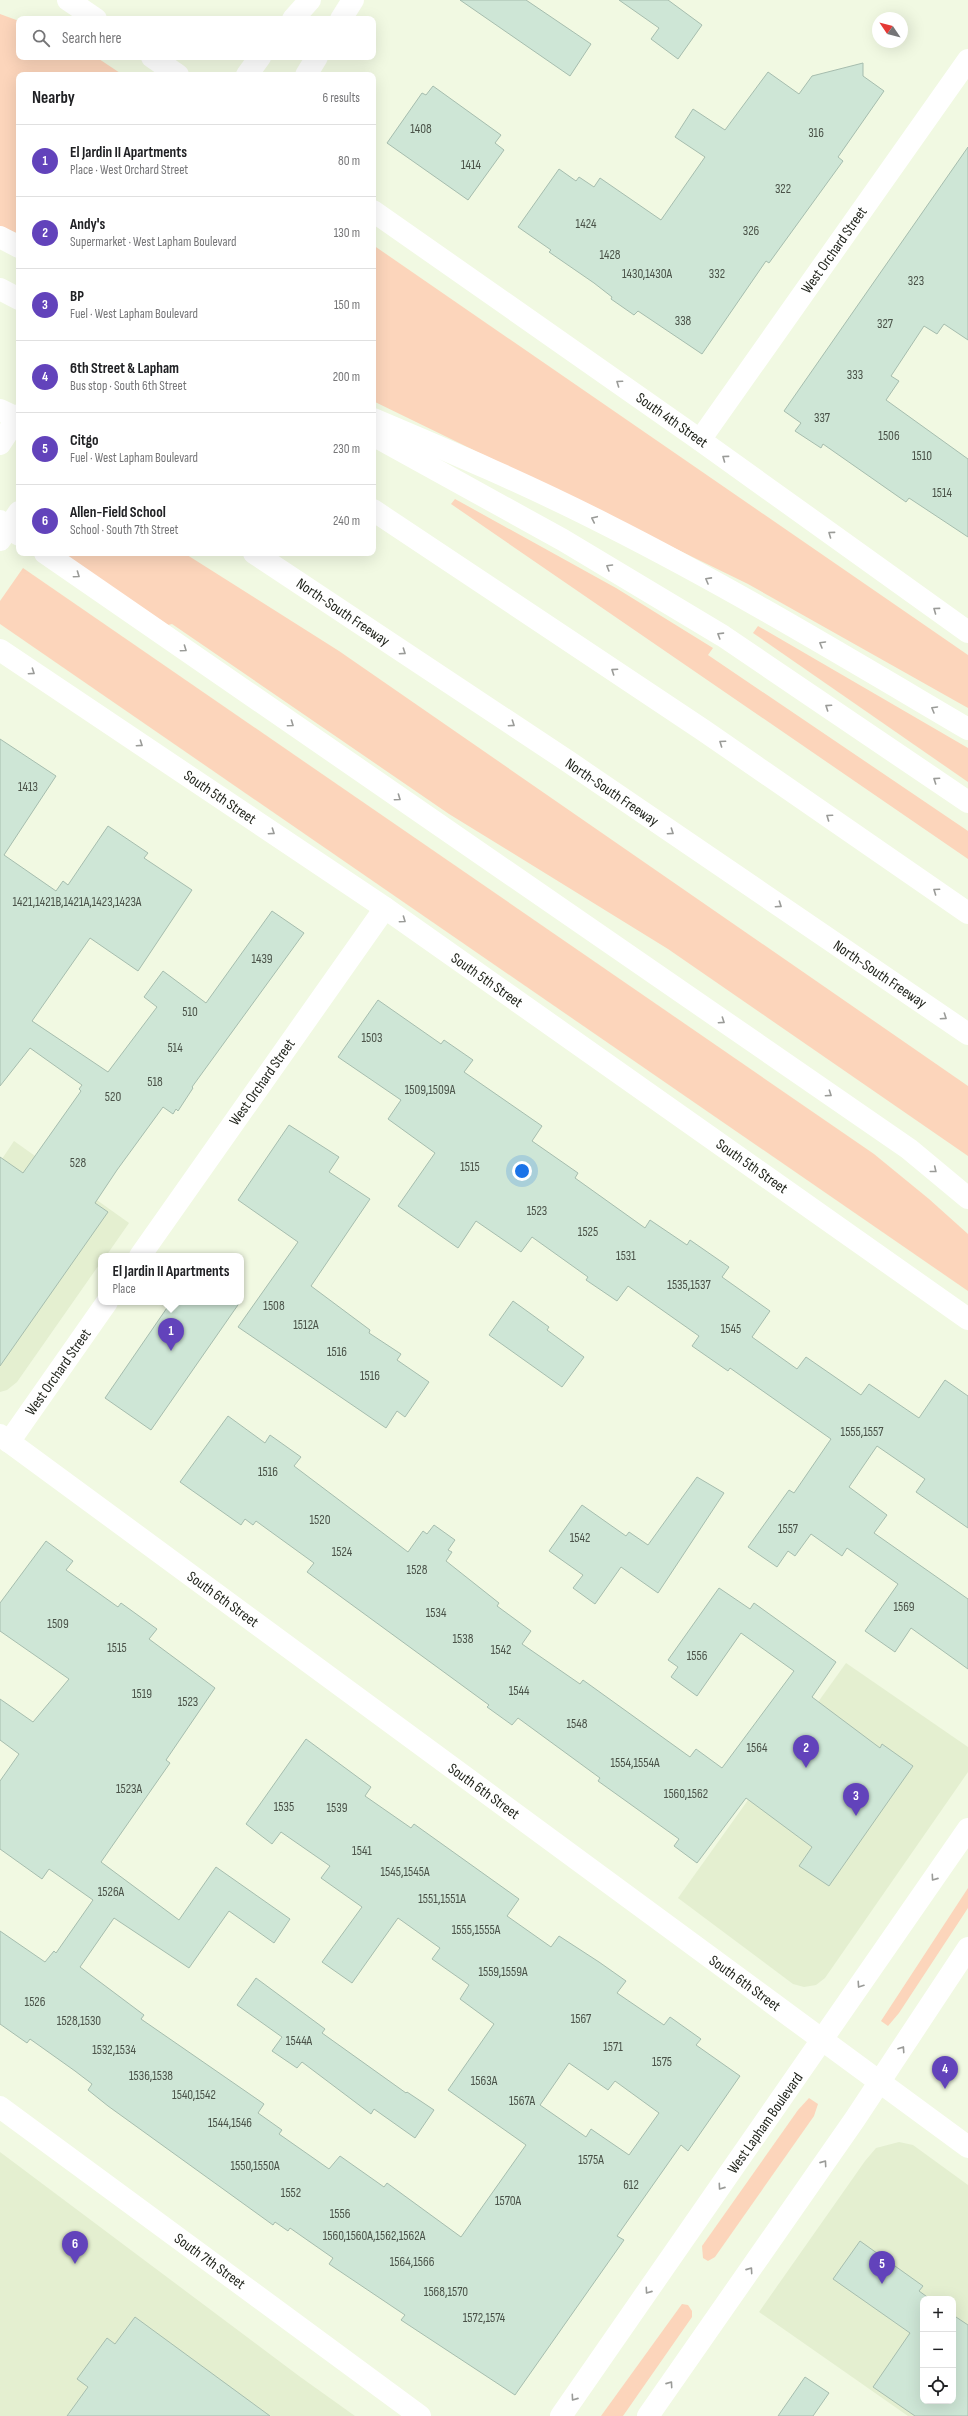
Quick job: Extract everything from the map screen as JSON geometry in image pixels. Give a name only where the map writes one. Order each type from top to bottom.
[{"type":"main road","points":[[68,0],[92,16]]},
{"type":"main road","points":[[296,16],[310,0]]},
{"type":"main road","points":[[343,16],[353,0]]},
{"type":"main road","points":[[156,60],[174,72]]},
{"type":"main road","points":[[249,72],[258,60]]},
{"type":"main road","points":[[308,72],[315,60]]},
{"type":"main road","name":"West Orchard Street","points":[[700,440],[968,60]]},
{"type":"main road","name":"South 4th Street","points":[[376,213],[700,440],[968,632]]},
{"type":"main road","points":[[0,237],[16,245]]},
{"type":"main road","points":[[0,289],[16,297]]},
{"type":"main road","points":[[0,410],[16,418]]},
{"type":"main road","points":[[0,444],[16,420]]},
{"type":"main road","points":[[376,420],[444,449],[606,524],[775,617],[968,728]]},
{"type":"main road","points":[[376,437],[563,540],[723,636],[968,802]]},
{"type":"main road","points":[[376,512],[709,735],[968,913]]},
{"type":"main road","points":[[0,540],[16,516]]},
{"type":"main road","points":[[0,522],[16,533]]},
{"type":"main road","points":[[49,556],[909,1149],[968,1198]]},
{"type":"main road","name":"North-South Freeway","points":[[259,556],[570,762],[968,1034]]},
{"type":"main road","name":"South 5th Street","points":[[0,650],[385,908],[968,1319]]},
{"type":"main road","name":"West Orchard Street","points":[[142,1253],[385,908]]},
{"type":"main road","name":"West Orchard Street","points":[[4,1438],[105,1305]]},
{"type":"main road","name":"South 6th Street","points":[[4,1438],[968,2147]]},
{"type":"main road","name":"West Lapham Boulevard","points":[[561,2416],[968,1830]]},
{"type":"main road","points":[[648,2416],[880,2081],[968,1948]]},
{"type":"main road","name":"South 7th Street","points":[[0,2107],[420,2416]]},
{"type":"shaded area","points":[[0,14],[16,20],[16,60],[100,60],[118,72],[16,72],[16,233],[0,226]]},
{"type":"shaded area","points":[[376,247],[968,655],[968,708],[748,584],[376,402]]},
{"type":"shaded area","points":[[455,499],[616,588],[713,648],[708,655],[968,831],[968,859],[451,504]]},
{"type":"shaded area","points":[[66,556],[189,556],[339,651],[968,1086],[968,1156],[668,949],[449,814],[172,624],[168,625]]},
{"type":"shaded area","points":[[23,568],[874,1154],[929,1199],[968,1234],[968,1291],[0,624],[0,601]]},
{"type":"shaded area","points":[[758,626],[968,748],[968,782],[753,633]]},
{"type":"shaded area","points":[[14,1141],[129,1223],[108,1253],[98,1253],[98,1266],[17,1382],[7,1390],[0,1392],[0,1162]]},
{"type":"shaded area","points":[[846,1663],[968,1747],[968,1772],[825,1978],[816,1985],[804,1987],[793,1984],[678,1898]]},
{"type":"shaded area","points":[[968,1888],[968,1908],[899,2013],[888,2026],[881,2021]]},
{"type":"shaded area","points":[[809,2098],[818,2104],[814,2116],[715,2257],[708,2261],[703,2258],[702,2246],[798,2110]]},
{"type":"shaded area","points":[[899,2142],[913,2145],[968,2185],[968,2362],[956,2380],[956,2296],[920,2296],[920,2404],[924,2404],[930,2416],[908,2416],[759,2312],[865,2161],[876,2148]]},
{"type":"shaded area","points":[[0,2152],[299,2376],[355,2416],[0,2416]]},
{"type":"shaded area","points":[[682,2304],[688,2305],[692,2311],[692,2317],[623,2416],[601,2416]]},
{"type":"building","points":[[460,0],[526,0],[591,44],[570,76]]},
{"type":"building","points":[[619,0],[668,0],[702,25],[678,59],[651,39],[659,28]]},
{"type":"building","points":[[863,63],[863,76],[884,91],[838,157],[843,161],[769,263],[766,261],[702,354],[638,311],[634,315],[611,299],[612,297],[594,283],[549,252],[551,250],[518,227],[559,169],[576,181],[579,177],[594,187],[600,178],[661,220],[705,157],[675,137],[693,109],[725,130],[768,72],[799,94],[812,76]]},
{"type":"building","points":[[433,86],[501,135],[495,143],[504,150],[468,200],[387,143],[422,93],[426,95]]},
{"type":"building","points":[[968,147],[968,340],[944,324],[937,334],[924,326],[891,376],[899,381],[886,400],[968,459],[968,537],[909,498],[906,502],[823,444],[821,448],[795,431],[801,423],[784,411]]},
{"type":"building","points":[[0,739],[56,776],[4,855],[56,891],[63,881],[68,885],[108,826],[148,853],[144,858],[192,890],[138,971],[90,938],[32,1021],[108,1072],[157,1007],[144,997],[163,971],[206,1003],[272,911],[304,933],[192,1087],[193,1088],[178,1111],[176,1109],[173,1114],[163,1107],[117,1170],[95,1203],[108,1212],[0,1366],[0,1157],[23,1173],[81,1091],[79,1089],[82,1085],[30,1048],[0,1086]]},
{"type":"building","points":[[378,1000],[441,1044],[444,1040],[473,1060],[464,1072],[542,1126],[532,1141],[578,1173],[575,1178],[645,1228],[650,1220],[687,1245],[690,1240],[729,1267],[722,1277],[770,1311],[752,1337],[797,1369],[806,1357],[861,1395],[869,1384],[919,1418],[945,1380],[968,1396],[968,1528],[916,1492],[925,1479],[877,1446],[849,1487],[887,1515],[874,1533],[968,1599],[968,1669],[911,1628],[895,1652],[865,1631],[898,1584],[847,1548],[842,1556],[811,1534],[795,1556],[788,1551],[777,1567],[748,1547],[789,1490],[794,1493],[831,1439],[730,1368],[728,1371],[692,1346],[699,1336],[628,1286],[617,1301],[586,1280],[588,1277],[532,1237],[521,1252],[476,1221],[458,1248],[398,1206],[435,1153],[388,1119],[401,1100],[338,1057]]},
{"type":"building","points":[[289,1125],[339,1157],[329,1172],[370,1199],[311,1286],[370,1330],[369,1333],[401,1354],[397,1360],[429,1382],[405,1417],[397,1411],[386,1428],[238,1327],[298,1242],[238,1200]]},
{"type":"building","points":[[513,1301],[549,1327],[547,1330],[584,1357],[562,1387],[489,1335]]},
{"type":"building","points":[[169,1305],[238,1305],[151,1430],[105,1398]]},
{"type":"building","points":[[228,1416],[265,1443],[270,1435],[301,1457],[294,1466],[408,1552],[423,1531],[427,1534],[434,1525],[455,1540],[448,1550],[452,1552],[446,1561],[499,1603],[497,1606],[531,1631],[522,1644],[580,1684],[583,1680],[690,1757],[696,1749],[722,1768],[794,1671],[741,1633],[697,1696],[671,1677],[678,1667],[668,1660],[719,1588],[750,1609],[754,1603],[836,1662],[812,1697],[880,1748],[882,1744],[913,1766],[829,1886],[799,1866],[812,1847],[746,1798],[697,1863],[674,1846],[679,1839],[598,1781],[600,1778],[518,1718],[512,1725],[487,1707],[489,1705],[307,1572],[314,1563],[256,1521],[253,1525],[245,1519],[241,1525],[180,1482]]},
{"type":"building","points":[[697,1477],[724,1493],[658,1593],[621,1567],[595,1604],[573,1588],[583,1575],[549,1551],[582,1505],[626,1536],[629,1532],[648,1545]]},
{"type":"building","points":[[46,1541],[73,1561],[66,1570],[118,1607],[121,1603],[157,1629],[149,1639],[215,1688],[166,1760],[170,1763],[101,1862],[179,1920],[216,1867],[290,1919],[274,1943],[229,1911],[189,1968],[114,1918],[80,1967],[144,2015],[141,2019],[264,2104],[258,2113],[282,2130],[279,2134],[329,2169],[340,2156],[384,2187],[387,2183],[461,2237],[526,2145],[448,2090],[494,2024],[460,1999],[469,1985],[432,1959],[440,1948],[398,1918],[352,1983],[322,1962],[362,1907],[321,1878],[330,1866],[281,1832],[272,1844],[246,1824],[306,1739],[371,1787],[365,1796],[411,1828],[414,1824],[519,1899],[507,1916],[551,1947],[559,1936],[599,1962],[626,1981],[617,1993],[664,2025],[670,2017],[701,2039],[696,2045],[740,2076],[688,2151],[681,2145],[617,2236],[624,2240],[515,2395],[401,2320],[405,2315],[329,2264],[333,2258],[290,2228],[288,2231],[275,2222],[273,2225],[108,2106],[88,2090],[92,2084],[75,2071],[30,2039],[27,2043],[0,2024],[0,1931],[45,1962],[54,1951],[56,1953],[93,1900],[49,1869],[42,1879],[0,1849],[0,1781],[19,1754],[0,1740],[0,1699],[33,1722],[69,1679],[0,1631],[0,1603]],"holes":[[[569,2063],[608,2090],[615,2081],[659,2113],[629,2155],[591,2129],[586,2137],[540,2105]]]},
{"type":"building","points":[[256,1978],[325,2029],[322,2033],[406,2093],[407,2092],[434,2110],[415,2138],[374,2109],[371,2114],[302,2062],[297,2068],[272,2051],[282,2037],[237,2005]]},
{"type":"building","points":[[860,2241],[923,2286],[919,2291],[926,2296],[920,2296],[920,2404],[956,2404],[956,2317],[968,2325],[968,2416],[915,2416],[873,2387],[910,2333],[833,2279]]},
{"type":"building","points":[[135,2317],[270,2416],[67,2416],[88,2387],[77,2379],[107,2338],[115,2344]]},
{"type":"building","points":[[805,2377],[829,2393],[813,2416],[778,2416]]},
{"type":"place","name":"El Jardin II Apartments","points":[[171,1351]]},
{"type":"place","name":"Andy's","points":[[806,1768]]},
{"type":"place","name":"BP","points":[[856,1816]]},
{"type":"place","name":"6th Street & Lapham","points":[[945,2089]]},
{"type":"place","name":"Allen-Field School","points":[[75,2264]]},
{"type":"place","name":"Citgo","points":[[882,2284]]}]
